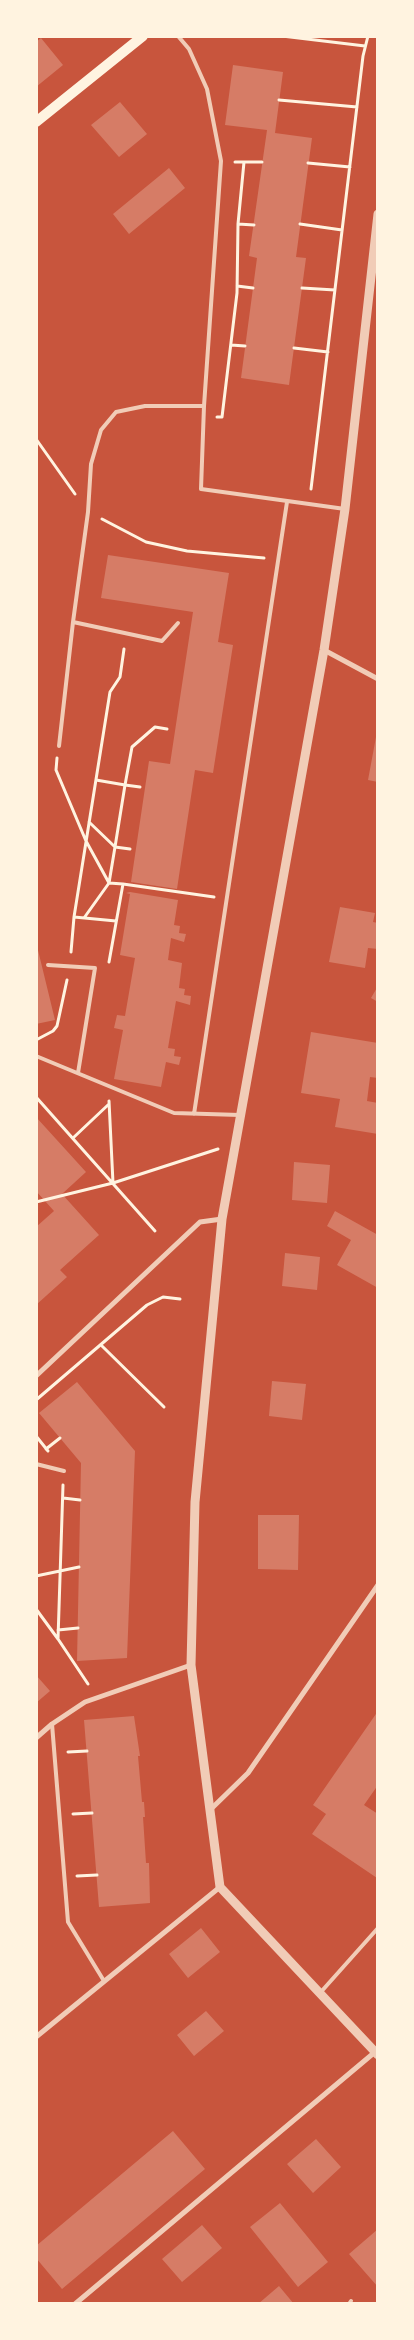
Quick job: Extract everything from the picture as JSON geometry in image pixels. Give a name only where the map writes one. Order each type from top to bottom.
[{"type":"main road","points":[[36,122],[143,36]]},
{"type":"street","points":[[75,2304],[376,2054],[220,1887],[191,1665],[195,1502],[222,1219],[324,650],[345,509],[378,214]]},
{"type":"street","points":[[324,650],[378,679]]},
{"type":"street","points":[[36,1376],[200,1222],[222,1219]]},
{"type":"street","points":[[210,1811],[248,1773],[378,1585]]},
{"type":"street","points":[[36,1738],[52,1724],[85,1702],[191,1665]]},
{"type":"street","points":[[36,2037],[220,1887]]},
{"type":"lane","points":[[178,36],[189,49],[207,89],[221,161],[204,406],[201,489],[345,509]]},
{"type":"lane","points":[[59,746],[88,512],[90,464],[101,430],[116,412],[145,406],[204,406]]},
{"type":"lane","points":[[194,1114],[287,502]]},
{"type":"lane","points":[[73,622],[162,640],[178,623]]},
{"type":"lane","points":[[48,965],[94,968],[78,1073]]},
{"type":"lane","points":[[36,1056],[174,1113],[240,1115]]},
{"type":"lane","points":[[36,1464],[64,1470]]},
{"type":"lane","points":[[52,1724],[68,1922],[104,1981]]},
{"type":"lane","points":[[320,1994],[378,1928]]},
{"type":"path","points":[[282,36],[365,46]]},
{"type":"path","points":[[311,490],[357,107],[368,36]]},
{"type":"path","points":[[279,100],[357,107]]},
{"type":"path","points":[[221,161],[262,162]]},
{"type":"path","points":[[204,416],[222,418],[237,286],[238,224],[244,162]]},
{"type":"path","points":[[308,163],[350,167]]},
{"type":"path","points":[[238,224],[254,225]]},
{"type":"path","points":[[300,224],[342,230]]},
{"type":"path","points":[[237,286],[253,288]]},
{"type":"path","points":[[302,288],[335,290]]},
{"type":"path","points":[[231,345],[245,346]]},
{"type":"path","points":[[294,348],[328,352]]},
{"type":"path","points":[[36,439],[88,512],[146,542],[187,551],[278,559]]},
{"type":"path","points":[[36,1040],[54,1031],[57,1026],[70,966],[74,917],[110,692],[120,677],[127,633]]},
{"type":"path","points":[[84,918],[109,883],[132,747],[155,727],[167,729]]},
{"type":"path","points":[[59,746],[56,770],[86,841],[109,883]]},
{"type":"path","points":[[96,780],[140,788]]},
{"type":"path","points":[[89,822],[115,847],[130,849]]},
{"type":"path","points":[[109,883],[227,898]]},
{"type":"path","points":[[108,966],[123,884]]},
{"type":"path","points":[[74,917],[116,921]]},
{"type":"path","points":[[108,1086],[113,1183]]},
{"type":"path","points":[[36,1097],[156,1231]]},
{"type":"path","points":[[73,1138],[110,1103]]},
{"type":"path","points":[[36,1202],[113,1183],[234,1144]]},
{"type":"path","points":[[36,1400],[102,1346],[147,1305],[163,1297],[180,1299]]},
{"type":"path","points":[[102,1346],[164,1407]]},
{"type":"path","points":[[36,1436],[64,1470],[58,1639]]},
{"type":"path","points":[[46,1449],[60,1438]]},
{"type":"path","points":[[63,1498],[80,1500]]},
{"type":"path","points":[[36,1576],[79,1567]]},
{"type":"path","points":[[36,1609],[98,1698]]},
{"type":"path","points":[[58,1630],[78,1628]]},
{"type":"building","points":[[41,38],[63,65],[36,87],[36,42]]},
{"type":"building","points":[[233,65],[283,72],[275,133],[312,138],[296,257],[306,258],[289,385],[241,378],[257,258],[249,256],[267,130],[225,125]]},
{"type":"building","points":[[120,102],[147,134],[119,157],[91,125]]},
{"type":"building","points":[[169,168],[185,188],[129,234],[113,214]]},
{"type":"building","points":[[108,555],[229,573],[218,642],[233,645],[213,773],[195,770],[177,889],[131,882],[149,761],[170,764],[193,612],[101,598]]},
{"type":"building","points":[[376,737],[378,738],[378,782],[368,780]]},
{"type":"building","points":[[130,892],[178,900],[174,925],[180,926],[179,933],[186,934],[184,942],[171,938],[168,960],[182,963],[179,988],[185,989],[184,995],[191,996],[190,1005],[176,1001],[168,1048],[175,1049],[174,1056],[181,1057],[179,1065],[166,1062],[161,1087],[114,1079],[123,1030],[114,1028],[117,1015],[125,1016],[135,958],[120,955],[130,894],[126,893]]},
{"type":"building","points":[[340,907],[375,913],[373,922],[378,923],[378,949],[368,948],[365,968],[329,962]]},
{"type":"building","points":[[36,947],[55,1020],[36,1024]]},
{"type":"building","points":[[378,986],[378,1002],[371,998]]},
{"type":"building","points":[[311,1032],[378,1043],[378,1078],[370,1077],[367,1101],[378,1103],[378,1134],[335,1127],[340,1099],[301,1093]]},
{"type":"building","points":[[36,1117],[86,1172],[62,1194],[99,1235],[60,1270],[67,1277],[36,1305],[36,1227],[54,1211],[36,1191]]},
{"type":"building","points":[[294,1162],[330,1165],[327,1203],[292,1200]]},
{"type":"building","points":[[335,1211],[378,1235],[378,1288],[337,1265],[351,1240],[327,1226]]},
{"type":"building","points":[[285,1253],[320,1257],[317,1290],[282,1286]]},
{"type":"building","points":[[272,1381],[306,1384],[302,1420],[269,1416]]},
{"type":"building","points":[[77,1382],[135,1451],[127,1658],[77,1661],[81,1463],[39,1413]]},
{"type":"building","points":[[258,1515],[299,1515],[298,1570],[258,1569]]},
{"type":"building","points":[[36,1675],[50,1691],[36,1703]]},
{"type":"building","points":[[378,1711],[378,1785],[364,1805],[378,1814],[377,1878],[312,1834],[326,1814],[313,1805]]},
{"type":"building","points":[[134,1716],[140,1756],[138,1756],[142,1802],[144,1802],[145,1817],[143,1817],[146,1863],[149,1863],[150,1903],[99,1907],[84,1720]]},
{"type":"building","points":[[201,1928],[220,1952],[188,1978],[169,1954]]},
{"type":"building","points":[[206,2011],[224,2031],[194,2056],[177,2035]]},
{"type":"building","points":[[173,2131],[205,2169],[62,2289],[36,2258],[36,2246]]},
{"type":"building","points":[[316,2139],[341,2167],[313,2193],[287,2164]]},
{"type":"building","points":[[280,2203],[328,2262],[298,2287],[250,2227]]},
{"type":"building","points":[[202,2225],[222,2248],[182,2282],[162,2259]]},
{"type":"building","points":[[378,2229],[378,2287],[349,2254]]},
{"type":"building","points":[[279,2286],[294,2304],[258,2304]]}]
